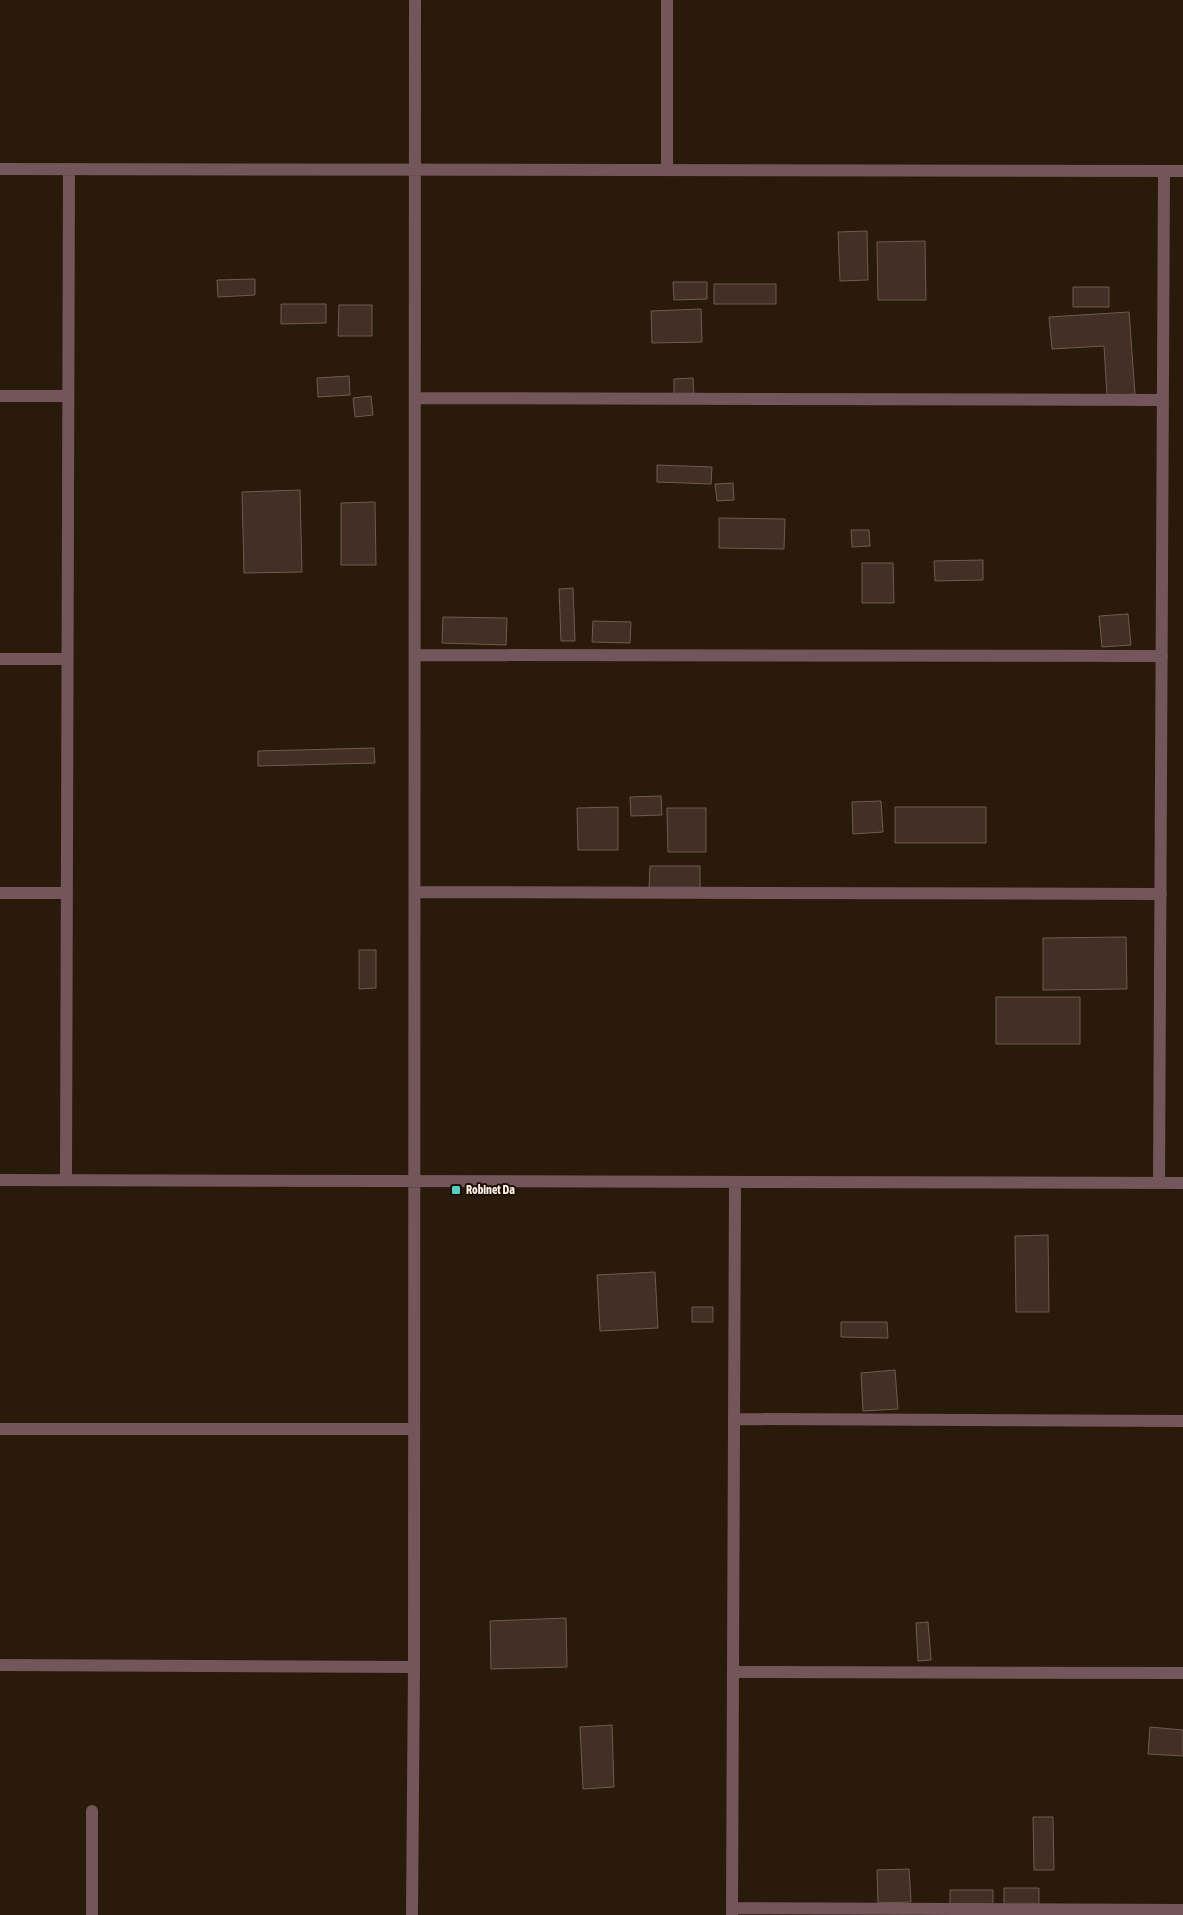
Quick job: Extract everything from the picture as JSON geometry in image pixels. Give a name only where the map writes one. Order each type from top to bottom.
[{"type":"street","points":[[412,1915],[414,1667],[415,0]]},
{"type":"street","points":[[667,0],[667,170]]},
{"type":"street","points":[[0,168],[1183,171]]},
{"type":"street","points":[[66,1180],[69,169]]},
{"type":"street","points":[[1159,1183],[1164,171]]},
{"type":"street","points":[[0,396],[68,396]]},
{"type":"street","points":[[415,398],[1163,400]]},
{"type":"street","points":[[415,655],[1162,656]]},
{"type":"street","points":[[0,659],[67,660]]},
{"type":"street","points":[[415,892],[1161,894]]},
{"type":"street","points":[[0,893],[67,893]]},
{"type":"street","points":[[0,1180],[1183,1183]]},
{"type":"street","points":[[735,1182],[732,1912],[1183,1910]]},
{"type":"street","points":[[734,1419],[1183,1421]]},
{"type":"street","points":[[0,1429],[414,1429]]},
{"type":"street","points":[[0,1665],[414,1667]]},
{"type":"street","points":[[733,1672],[1183,1673]]},
{"type":"street","points":[[92,1811],[92,1915]]},
{"type":"building","points":[[867,231],[868,280],[840,281],[838,232]]},
{"type":"building","points":[[925,241],[926,300],[878,300],[877,242]]},
{"type":"building","points":[[255,279],[255,295],[218,297],[217,280]]},
{"type":"building","points":[[673,282],[707,282],[707,299],[674,300]]},
{"type":"building","points":[[714,284],[776,284],[776,304],[714,304]]},
{"type":"building","points":[[1073,287],[1109,287],[1109,307],[1073,307]]},
{"type":"building","points":[[281,304],[326,304],[326,323],[281,324]]},
{"type":"building","points":[[339,305],[372,305],[372,336],[338,336]]},
{"type":"building","points":[[701,309],[702,342],[652,343],[651,311]]},
{"type":"building","points":[[1129,312],[1135,394],[1107,396],[1104,346],[1052,349],[1049,317]]},
{"type":"building","points":[[349,376],[350,395],[318,397],[317,378]]},
{"type":"building","points":[[693,378],[694,395],[674,395],[674,379]]},
{"type":"building","points":[[371,396],[373,415],[355,417],[353,398]]},
{"type":"building","points":[[657,465],[712,467],[711,484],[657,482]]},
{"type":"building","points":[[733,483],[734,500],[717,501],[715,484]]},
{"type":"building","points":[[300,490],[302,572],[244,573],[242,492]]},
{"type":"building","points":[[375,502],[376,565],[341,565],[341,503]]},
{"type":"building","points":[[719,518],[785,519],[784,549],[719,548]]},
{"type":"building","points":[[851,530],[869,530],[870,546],[852,547]]},
{"type":"building","points":[[983,560],[983,580],[935,581],[934,561]]},
{"type":"building","points":[[862,563],[893,563],[894,603],[862,603]]},
{"type":"building","points":[[573,588],[575,641],[561,641],[559,589]]},
{"type":"building","points":[[1128,614],[1131,645],[1102,647],[1099,616]]},
{"type":"building","points":[[443,617],[507,618],[506,645],[442,643]]},
{"type":"building","points":[[593,621],[631,622],[630,643],[592,642]]},
{"type":"building","points":[[374,748],[375,763],[258,766],[258,751]]},
{"type":"building","points":[[661,796],[662,815],[631,816],[630,797]]},
{"type":"building","points":[[881,801],[883,832],[853,834],[852,802]]},
{"type":"building","points":[[618,807],[618,850],[578,850],[577,808]]},
{"type":"building","points":[[895,807],[986,807],[986,843],[895,843]]},
{"type":"building","points":[[667,808],[706,808],[706,852],[668,852]]},
{"type":"building","points":[[650,866],[700,866],[700,890],[649,890]]},
{"type":"building","points":[[1126,937],[1127,989],[1043,990],[1043,938]]},
{"type":"building","points":[[359,950],[376,950],[376,988],[359,989]]},
{"type":"building","points":[[996,997],[1080,997],[1080,1044],[996,1044]]},
{"type":"building","points":[[1048,1235],[1049,1312],[1016,1312],[1015,1236]]},
{"type":"building","points":[[655,1272],[658,1328],[600,1331],[597,1275]]},
{"type":"building","points":[[692,1307],[713,1307],[713,1322],[692,1322]]},
{"type":"building","points":[[841,1322],[887,1322],[888,1338],[841,1337]]},
{"type":"building","points":[[895,1370],[898,1409],[863,1411],[861,1373]]},
{"type":"building","points":[[566,1618],[567,1667],[491,1669],[490,1621]]},
{"type":"building","points":[[928,1622],[931,1660],[918,1661],[916,1623]]},
{"type":"building","points":[[612,1725],[614,1787],[583,1789],[580,1727]]},
{"type":"building","points":[[1150,1727],[1183,1730],[1183,1756],[1148,1754]]},
{"type":"building","points":[[1033,1817],[1053,1817],[1054,1870],[1034,1870]]},
{"type":"building","points":[[909,1869],[911,1902],[878,1903],[877,1870]]},
{"type":"building","points":[[1004,1888],[1039,1888],[1039,1904],[1004,1905]]},
{"type":"building","points":[[950,1890],[993,1890],[993,1906],[950,1907]]},
{"type":"place","name":"Robinet Da","points":[[456,1190]]}]
